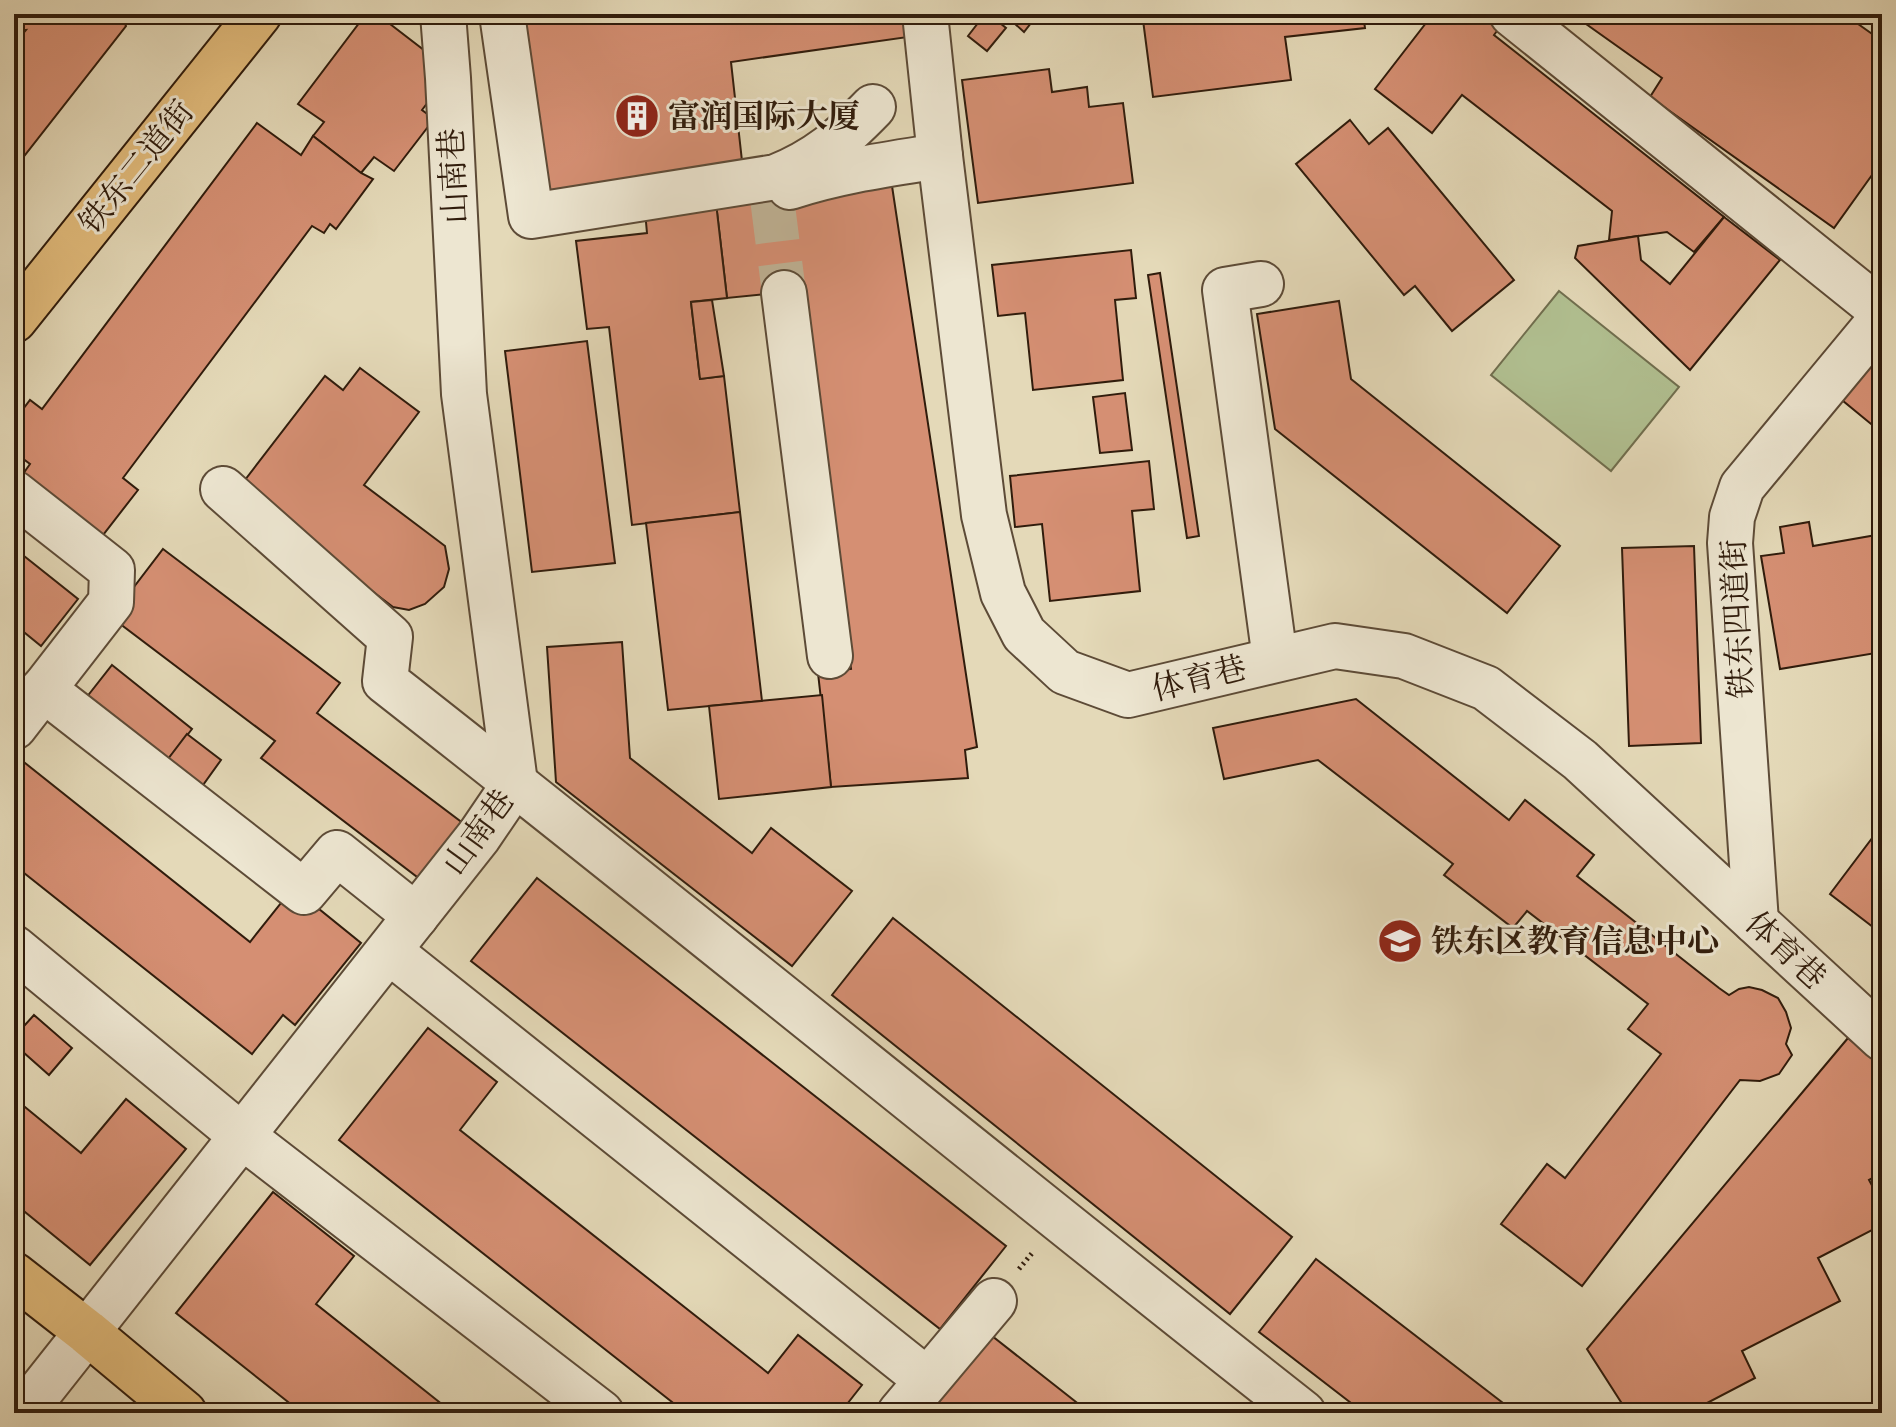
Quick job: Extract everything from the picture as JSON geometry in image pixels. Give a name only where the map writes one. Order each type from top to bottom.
[{"type":"main road","name":"铁东二道街","points":[[14,320],[259,14]]},
{"type":"main road","points":[[14,1275],[184,1413]]},
{"type":"street","name":"山南巷","points":[[23,1413],[479,836],[515,783],[464,394],[443,14]]},
{"type":"street","points":[[502,14],[531,216],[776,177],[823,153],[873,107]]},
{"type":"street","name":"体育巷","points":[[925,14],[984,515],[1003,593],[1024,634],[1065,672],[1128,695],[1335,646],[1404,656],[1486,688],[1580,760],[1882,1038]]},
{"type":"street","points":[[1512,14],[1882,311]]},
{"type":"street","points":[[772,198],[774,193],[812,179],[940,156]]},
{"type":"street","points":[[1261,284],[1225,290],[1275,659]]},
{"type":"street","points":[[784,293],[830,656]]},
{"type":"street","name":"铁东四道街","points":[[1756,922],[1730,543],[1732,517],[1742,487],[1882,318]]},
{"type":"street","points":[[223,489],[390,637],[385,681],[1303,1413]]},
{"type":"street","points":[[14,493],[112,570],[111,602],[14,727]]},
{"type":"street","points":[[43,689],[304,892],[337,853],[416,916]]},
{"type":"street","points":[[14,948],[242,1136],[601,1413]]},
{"type":"street","points":[[389,951],[927,1380]]},
{"type":"street","points":[[900,1413],[994,1301]]},
{"type":"path","points":[[994,1301],[1059,1220]]},
{"type":"green space","points":[[1559,291],[1679,387],[1611,471],[1491,375]]},
{"type":"building","points":[[14,14],[121,14],[126,26],[14,169],[14,45],[26,30],[14,31]]},
{"type":"building","points":[[366,14],[377,14],[442,64],[441,85],[422,110],[434,119],[394,171],[374,157],[361,173],[313,136],[324,122],[298,104]]},
{"type":"building","name":"富润国际大厦","points":[[523,14],[905,14],[908,37],[731,62],[743,170],[547,198]]},
{"type":"building","points":[[985,14],[1006,28],[987,51],[968,36]]},
{"type":"building","points":[[1019,14],[1038,14],[1024,32],[1013,22]]},
{"type":"building","points":[[1190,14],[1363,14],[1365,28],[1285,37],[1291,80],[1153,97],[1143,20]]},
{"type":"building","points":[[1433,14],[1483,14],[1500,27],[1494,35],[1724,217],[1694,252],[1667,232],[1609,240],[1612,211],[1462,95],[1432,133],[1375,89]]},
{"type":"building","points":[[1572,14],[1844,14],[1882,41],[1882,161],[1834,228],[1650,97],[1662,78]]},
{"type":"building","points":[[1049,69],[1052,92],[1087,87],[1089,107],[1123,103],[1133,183],[978,203],[962,80]]},
{"type":"building","points":[[1350,120],[1369,144],[1388,128],[1514,280],[1452,331],[1415,286],[1404,295],[1296,164]]},
{"type":"building","points":[[257,123],[301,155],[313,136],[373,179],[336,229],[330,224],[324,233],[312,226],[123,478],[138,490],[103,535],[23,474],[30,464],[14,452],[14,421],[30,400],[42,409]]},
{"type":"building","points":[[892,186],[977,747],[965,750],[968,778],[831,787],[818,673],[851,669],[796,291],[727,298],[716,203]]},
{"type":"building","points":[[716,203],[727,298],[691,302],[700,379],[724,376],[740,512],[632,525],[609,327],[587,329],[576,241],[647,233],[645,211]]},
{"type":"building","points":[[1724,217],[1780,260],[1690,370],[1575,258],[1578,246],[1638,236],[1641,260],[1670,284]]},
{"type":"building","points":[[1131,250],[1136,298],[1115,300],[1123,380],[1033,390],[1025,313],[998,316],[992,265]]},
{"type":"building","points":[[1160,273],[1199,536],[1187,538],[1148,275]]},
{"type":"building","points":[[712,300],[724,376],[700,379],[691,302]]},
{"type":"building","points":[[1339,301],[1351,379],[1560,546],[1507,613],[1275,429],[1257,314]]},
{"type":"building","points":[[1882,330],[1882,433],[1831,391]]},
{"type":"building","points":[[587,341],[615,563],[532,572],[505,351]]},
{"type":"building","points":[[360,368],[419,412],[364,485],[445,546],[449,569],[444,587],[425,604],[409,610],[393,607],[238,489],[325,376],[343,390]]},
{"type":"building","points":[[1125,393],[1132,450],[1100,453],[1093,397]]},
{"type":"building","points":[[1149,461],[1154,509],[1132,511],[1140,591],[1050,601],[1042,524],[1015,527],[1010,476]]},
{"type":"building","points":[[740,512],[762,701],[668,710],[646,523]]},
{"type":"building","points":[[1809,522],[1813,546],[1882,534],[1882,652],[1780,669],[1761,556],[1784,553],[1780,527]]},
{"type":"building","points":[[1694,546],[1701,743],[1629,746],[1622,548]]},
{"type":"building","points":[[14,548],[78,599],[41,646],[14,624]]},
{"type":"building","points":[[163,549],[340,683],[317,713],[472,830],[429,886],[261,758],[275,741],[111,617]]},
{"type":"building","points":[[622,642],[630,758],[752,853],[771,828],[852,891],[792,966],[556,782],[547,647]]},
{"type":"building","points":[[112,665],[192,729],[166,762],[86,698]]},
{"type":"building","points":[[822,695],[831,787],[719,799],[709,706]]},
{"type":"building","points":[[1356,699],[1509,820],[1525,800],[1594,855],[1577,876],[1719,988],[1729,995],[1749,987],[1762,990],[1778,998],[1786,1012],[1791,1028],[1786,1044],[1792,1055],[1779,1074],[1760,1081],[1740,1080],[1582,1286],[1501,1224],[1547,1164],[1565,1178],[1661,1054],[1628,1029],[1648,1004],[1527,911],[1513,928],[1444,875],[1453,864],[1318,760],[1224,779],[1213,728]]},
{"type":"building","points":[[187,734],[221,760],[203,785],[168,759]]},
{"type":"building","points":[[15,755],[250,942],[293,888],[361,943],[295,1025],[283,1015],[252,1054],[14,865]]},
{"type":"building","points":[[1882,825],[1882,934],[1830,894]]},
{"type":"building","points":[[537,878],[1006,1246],[940,1329],[471,961]]},
{"type":"building","points":[[893,918],[1292,1237],[1230,1314],[832,995]]},
{"type":"building","points":[[34,1015],[72,1048],[49,1075],[14,1044],[14,1037]]},
{"type":"building","points":[[428,1028],[497,1082],[460,1130],[768,1373],[798,1335],[862,1385],[840,1413],[686,1413],[339,1140]]},
{"type":"building","points":[[1848,1038],[1882,1065],[1882,1173],[1869,1180],[1882,1204],[1882,1225],[1818,1258],[1840,1301],[1742,1351],[1755,1378],[1688,1413],[1658,1413],[1654,1407],[1645,1413],[1628,1413],[1587,1349]]},
{"type":"building","points":[[14,1098],[81,1153],[126,1099],[186,1149],[90,1265],[14,1203]]},
{"type":"building","points":[[273,1192],[354,1256],[316,1304],[453,1413],[302,1413],[176,1313]]},
{"type":"building","points":[[1316,1259],[1516,1413],[1364,1413],[1259,1332]]},
{"type":"building","points":[[987,1332],[1090,1413],[924,1413]]},
{"type":"tunnel","points":[[772,198],[784,293]]},
{"type":"place","name":"富润国际大厦","points":[[637,116]]},
{"type":"place","name":"铁东区教育信息中心","points":[[1400,941]]}]
